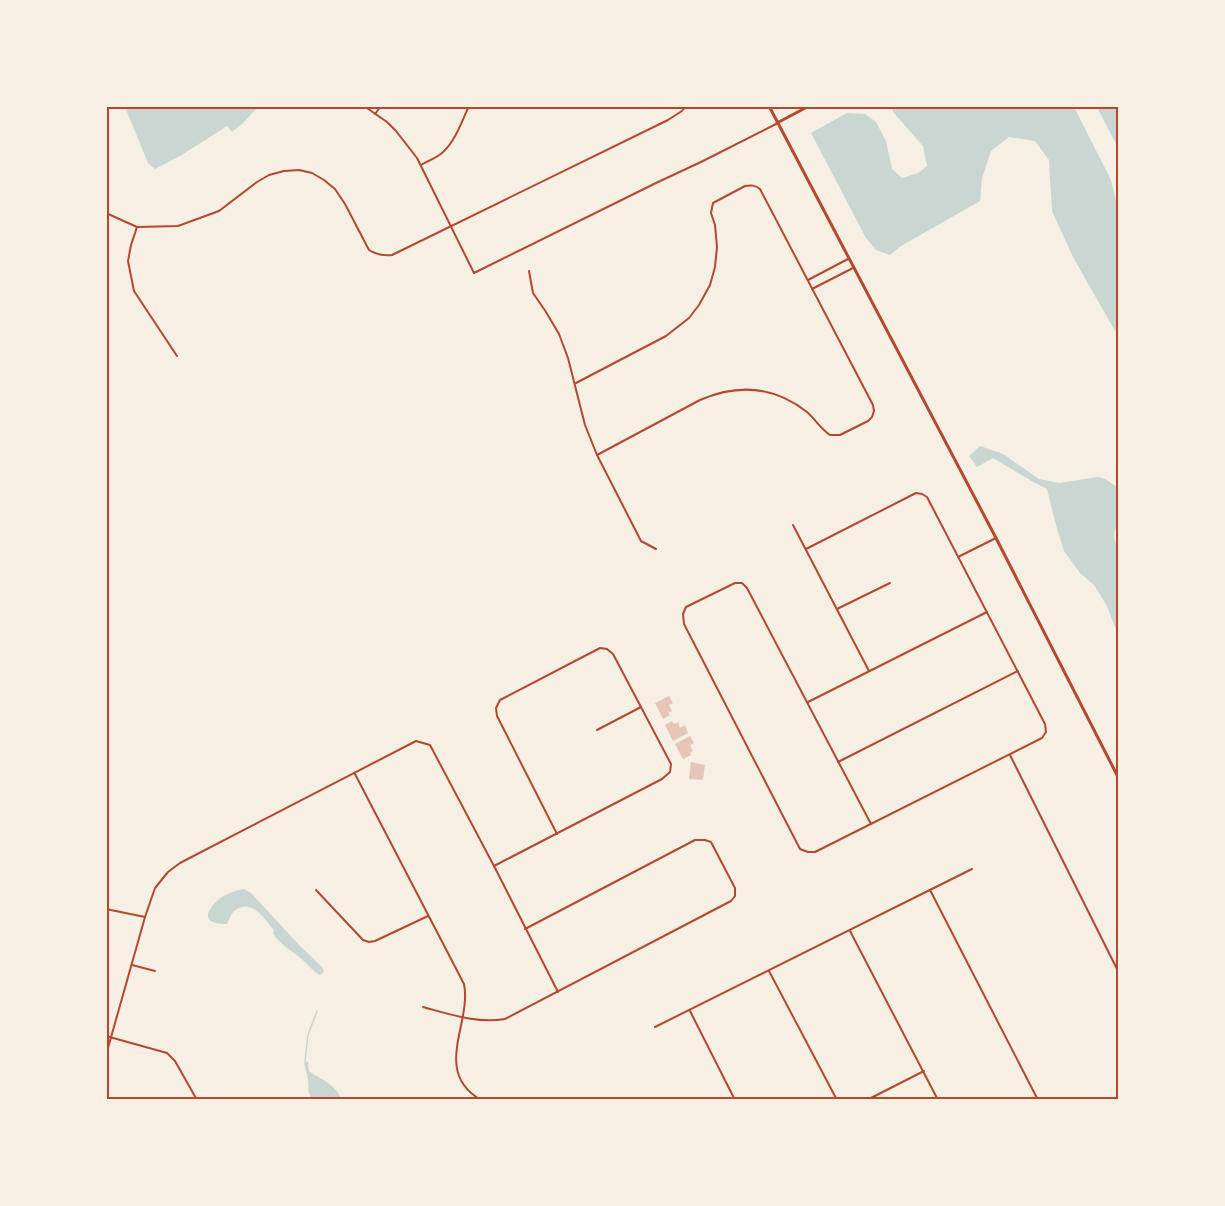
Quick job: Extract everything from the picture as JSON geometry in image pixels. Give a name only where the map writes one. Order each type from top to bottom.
[{"type":"street","points":[[364,106],[396,131],[408,144],[421,165],[474,273],[703,161],[809,106]]},
{"type":"street","points":[[375,114],[381,106]]},
{"type":"street","points":[[421,165],[440,155],[446,149],[469,106]]},
{"type":"street","points":[[106,213],[137,227],[178,226],[219,211],[269,175],[299,170],[312,173],[335,189],[369,250],[376,255],[384,256],[399,253],[668,120],[686,106]]},
{"type":"street","points":[[769,106],[1119,777]]},
{"type":"street","points":[[576,383],[666,336],[689,318],[710,285],[715,267],[717,247],[711,207],[713,203],[745,186],[756,186],[760,189],[873,405],[874,411],[868,421],[840,435],[830,435],[807,412],[784,398],[751,390],[732,390],[700,400],[597,455]]},
{"type":"street","points":[[137,227],[128,261],[134,291],[177,356]]},
{"type":"street","points":[[808,280],[848,259]]},
{"type":"street","points":[[812,289],[853,268]]},
{"type":"street","points":[[529,271],[533,293],[559,334],[568,357],[585,425],[597,455],[640,541],[656,549]]},
{"type":"street","points":[[806,549],[915,493],[927,497],[1045,724],[1046,732],[1042,738],[871,824],[815,852],[808,852],[801,849],[684,624],[683,614],[686,607],[735,583],[742,583],[747,588],[871,824]]},
{"type":"street","points":[[793,525],[869,671]]},
{"type":"street","points":[[958,557],[996,538]]},
{"type":"street","points":[[837,609],[890,583]]},
{"type":"street","points":[[808,702],[987,612]]},
{"type":"street","points":[[494,866],[558,834],[662,779],[670,772],[671,764],[613,654],[607,649],[600,648],[500,700],[496,708],[497,716],[558,834]]},
{"type":"street","points":[[838,762],[1018,671]]},
{"type":"street","points":[[597,730],[641,708]]},
{"type":"street","points":[[106,1055],[145,916],[155,888],[168,872],[180,863],[416,741],[430,745],[558,992]]},
{"type":"street","points":[[1010,754],[1119,971]]},
{"type":"street","points":[[354,773],[464,984],[466,995],[456,1052],[457,1068],[463,1084],[472,1095],[481,1100]]},
{"type":"street","points":[[423,1007],[462,1017],[493,1021],[505,1019],[731,901],[735,896],[735,888],[711,842],[695,840],[525,929]]},
{"type":"street","points":[[655,1027],[972,869]]},
{"type":"street","points":[[316,890],[363,940],[369,942],[428,916]]},
{"type":"street","points":[[930,890],[1038,1100]]},
{"type":"street","points":[[106,909],[145,916]]},
{"type":"street","points":[[850,931],[938,1100]]},
{"type":"street","points":[[132,965],[155,971]]},
{"type":"street","points":[[769,970],[837,1100]]},
{"type":"street","points":[[689,1011],[735,1100]]},
{"type":"street","points":[[106,1036],[167,1053],[175,1061],[197,1100]]},
{"type":"street","points":[[867,1100],[924,1071]]},
{"type":"shaded area","points":[[125,107],[258,107],[232,132],[227,126],[155,169],[148,163]]},
{"type":"shaded area","points":[[892,107],[1074,107],[1111,180],[1118,206],[1118,330],[1115,331],[1073,257],[1052,211],[1049,160],[1035,141],[1009,137],[991,151],[982,178],[980,201],[901,246],[890,255],[876,250],[866,238],[811,133],[847,113],[865,114],[876,122],[886,141],[892,169],[902,178],[918,173],[927,166],[923,146],[893,112]]},
{"type":"shaded area","points":[[1097,107],[1118,107],[1118,148]]},
{"type":"shaded area","points":[[980,446],[1003,454],[1039,479],[1059,483],[1098,477],[1118,486],[1118,525],[1114,536],[1118,548],[1118,646],[1117,632],[1107,606],[1094,585],[1080,573],[1064,551],[1047,489],[993,458],[977,467],[969,456]]},
{"type":"shaded area","points":[[244,889],[251,893],[321,966],[323,973],[320,975],[280,942],[262,915],[252,908],[240,907],[234,911],[227,924],[213,922],[208,918],[213,905],[220,898]]},
{"type":"shaded area","points":[[305,1061],[308,1062],[309,1071],[332,1086],[341,1099],[313,1099],[311,1097]]},
{"type":"building","points":[[669,696],[673,703],[669,705],[672,711],[663,719],[655,703]]},
{"type":"building","points":[[672,721],[674,724],[678,722],[680,728],[685,725],[688,733],[673,741],[665,725]]},
{"type":"building","points":[[690,736],[694,743],[690,745],[693,751],[691,755],[683,759],[675,744]]},
{"type":"building","points":[[691,762],[705,765],[703,780],[689,779]]},
{"type":"waterway","points":[[305,1061],[308,1035],[317,1011]]}]
